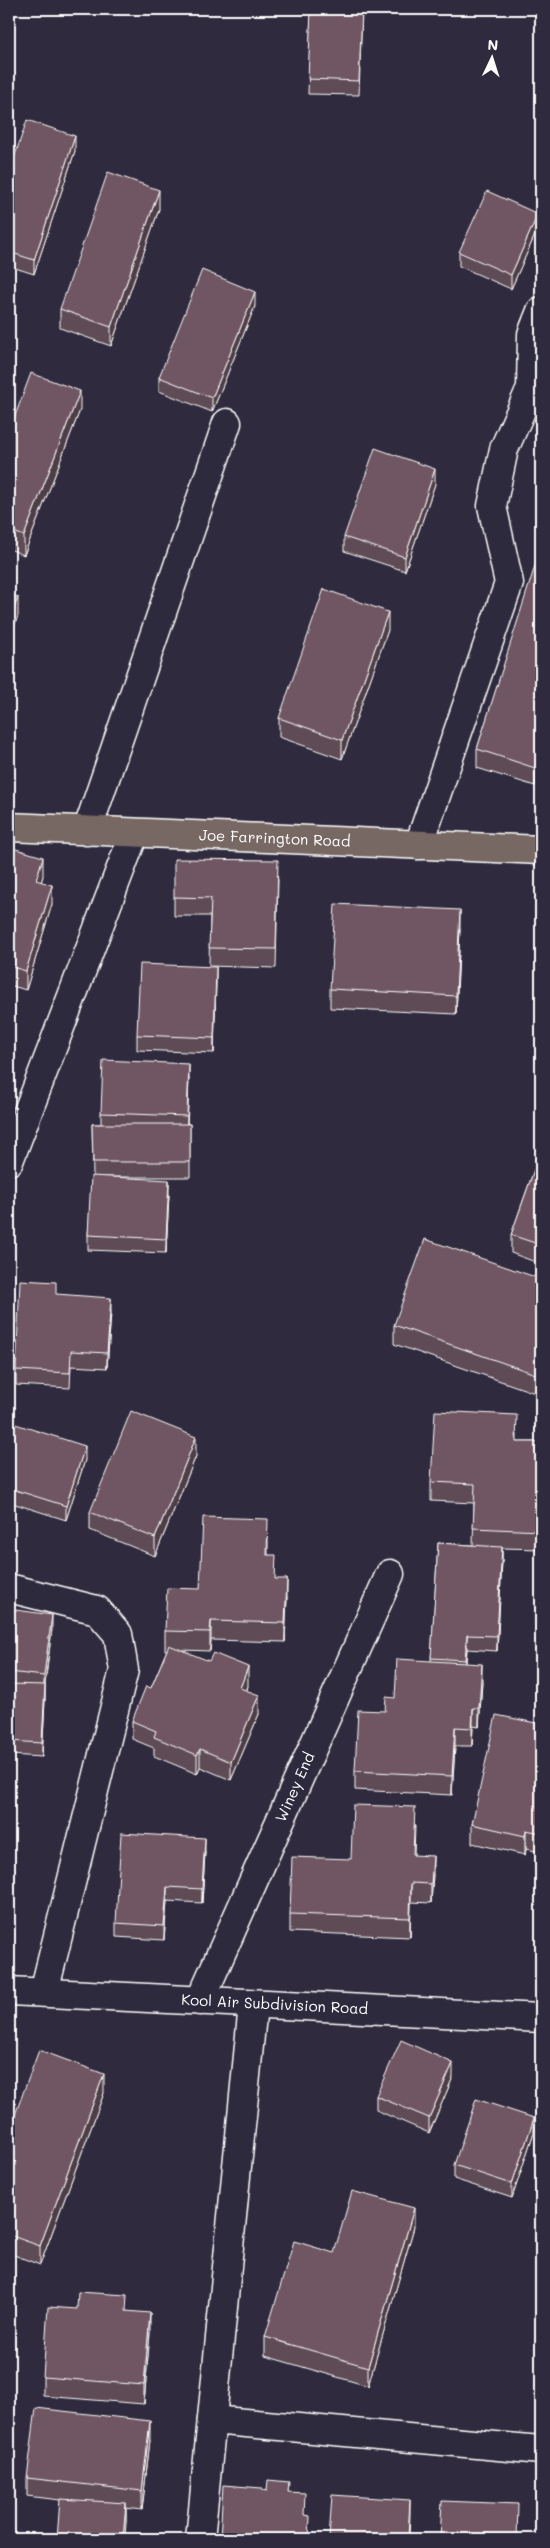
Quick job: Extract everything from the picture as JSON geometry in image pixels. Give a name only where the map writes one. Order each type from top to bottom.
[{"type":"main road","name":"Joe Farrington Road","points":[[9,828],[541,850]]},
{"type":"street","points":[[419,845],[509,583],[492,506],[504,449],[531,388],[532,334],[541,311]]},
{"type":"street","points":[[86,831],[227,423]]},
{"type":"street","points":[[9,1161],[134,834]]},
{"type":"street","name":"Winey End","points":[[200,2001],[390,1574]]},
{"type":"street","points":[[9,1588],[97,1610],[118,1634],[124,1670],[44,1992]]},
{"type":"street","name":"Kool Air Subdivision Road","points":[[9,1991],[253,2005],[541,2018]]},
{"type":"street","points":[[200,2539],[253,2005]]},
{"type":"street","points":[[212,2420],[541,2450]]},
{"type":"building","points":[[311,9],[362,9],[359,81],[308,79]]},
{"type":"building","points":[[27,120],[75,136],[34,260],[9,252],[9,173]]},
{"type":"building","points":[[108,172],[159,190],[111,327],[60,309]]},
{"type":"building","points":[[487,191],[538,214],[511,275],[459,252]]},
{"type":"building","points":[[202,270],[255,292],[212,398],[159,377]]},
{"type":"building","points":[[31,373],[80,391],[24,536],[9,530],[9,432]]},
{"type":"building","points":[[375,448],[435,469],[405,557],[344,537]]},
{"type":"building","points":[[540,550],[541,749],[535,768],[477,749]]},
{"type":"building","points":[[324,589],[388,612],[342,740],[279,718]]},
{"type":"building","points":[[9,594],[18,597],[9,621]]},
{"type":"building","points":[[9,847],[43,857],[36,880],[52,885],[26,971],[9,966]]},
{"type":"building","points":[[174,859],[278,860],[276,949],[209,948],[211,898],[174,897]]},
{"type":"building","points":[[335,904],[460,910],[456,996],[330,989]]},
{"type":"building","points":[[140,964],[216,967],[214,1038],[137,1035]]},
{"type":"building","points":[[103,1060],[189,1064],[187,1116],[101,1113]]},
{"type":"building","points":[[92,1124],[190,1124],[190,1162],[93,1162]]},
{"type":"building","points":[[541,1150],[541,1245],[511,1235]]},
{"type":"building","points":[[91,1176],[169,1180],[166,1239],[88,1235]]},
{"type":"building","points":[[425,1239],[541,1279],[541,1376],[394,1325]]},
{"type":"building","points":[[20,1280],[56,1282],[56,1294],[111,1298],[107,1353],[71,1351],[70,1373],[16,1370]]},
{"type":"building","points":[[131,1411],[196,1437],[155,1538],[90,1512]]},
{"type":"building","points":[[435,1411],[517,1415],[516,1442],[541,1442],[541,1531],[473,1528],[475,1484],[431,1482]]},
{"type":"building","points":[[9,1422],[85,1446],[66,1506],[9,1488]]},
{"type":"building","points":[[203,1517],[268,1519],[267,1555],[276,1555],[275,1579],[287,1579],[285,1623],[211,1621],[210,1632],[165,1631],[167,1588],[200,1589]]},
{"type":"building","points":[[438,1543],[502,1547],[497,1636],[467,1635],[465,1660],[431,1658]]},
{"type":"building","points":[[9,1609],[52,1615],[44,1676],[9,1672]]},
{"type":"building","points":[[169,1645],[209,1661],[213,1653],[248,1667],[240,1688],[259,1695],[231,1762],[200,1749],[197,1755],[154,1737],[156,1731],[132,1721],[146,1686],[151,1688]]},
{"type":"building","points":[[397,1659],[482,1664],[479,1708],[473,1708],[472,1728],[455,1727],[452,1776],[355,1771],[358,1710],[385,1711],[386,1697],[395,1698]]},
{"type":"building","points":[[9,1684],[45,1685],[42,1743],[9,1741]]},
{"type":"building","points":[[496,1715],[541,1724],[541,1833],[526,1830],[525,1836],[472,1824]]},
{"type":"building","points":[[353,1805],[415,1807],[413,1855],[433,1856],[431,1884],[411,1883],[410,1918],[290,1914],[292,1857],[351,1859]]},
{"type":"building","points":[[121,1833],[205,1838],[202,1889],[167,1887],[164,1926],[116,1923]]},
{"type":"building","points":[[401,2040],[453,2063],[429,2118],[376,2096]]},
{"type":"building","points":[[39,2050],[104,2074],[40,2246],[9,2235],[9,2131]]},
{"type":"building","points":[[476,2099],[534,2118],[512,2184],[454,2165]]},
{"type":"building","points":[[352,2191],[414,2208],[368,2367],[265,2337],[294,2241],[334,2253]]},
{"type":"building","points":[[78,2292],[127,2295],[126,2311],[150,2313],[144,2385],[43,2377],[48,2307],[77,2309]]},
{"type":"building","points":[[36,2408],[150,2421],[142,2491],[27,2478]]},
{"type":"building","points":[[268,2480],[289,2482],[288,2492],[305,2493],[304,2515],[310,2516],[309,2539],[220,2539],[223,2485],[262,2488],[262,2490],[267,2491]]},
{"type":"building","points":[[332,2495],[410,2500],[408,2539],[329,2539]]},
{"type":"building","points":[[60,2499],[126,2503],[123,2539],[57,2539]]},
{"type":"building","points":[[442,2501],[518,2504],[517,2539],[440,2539]]}]
